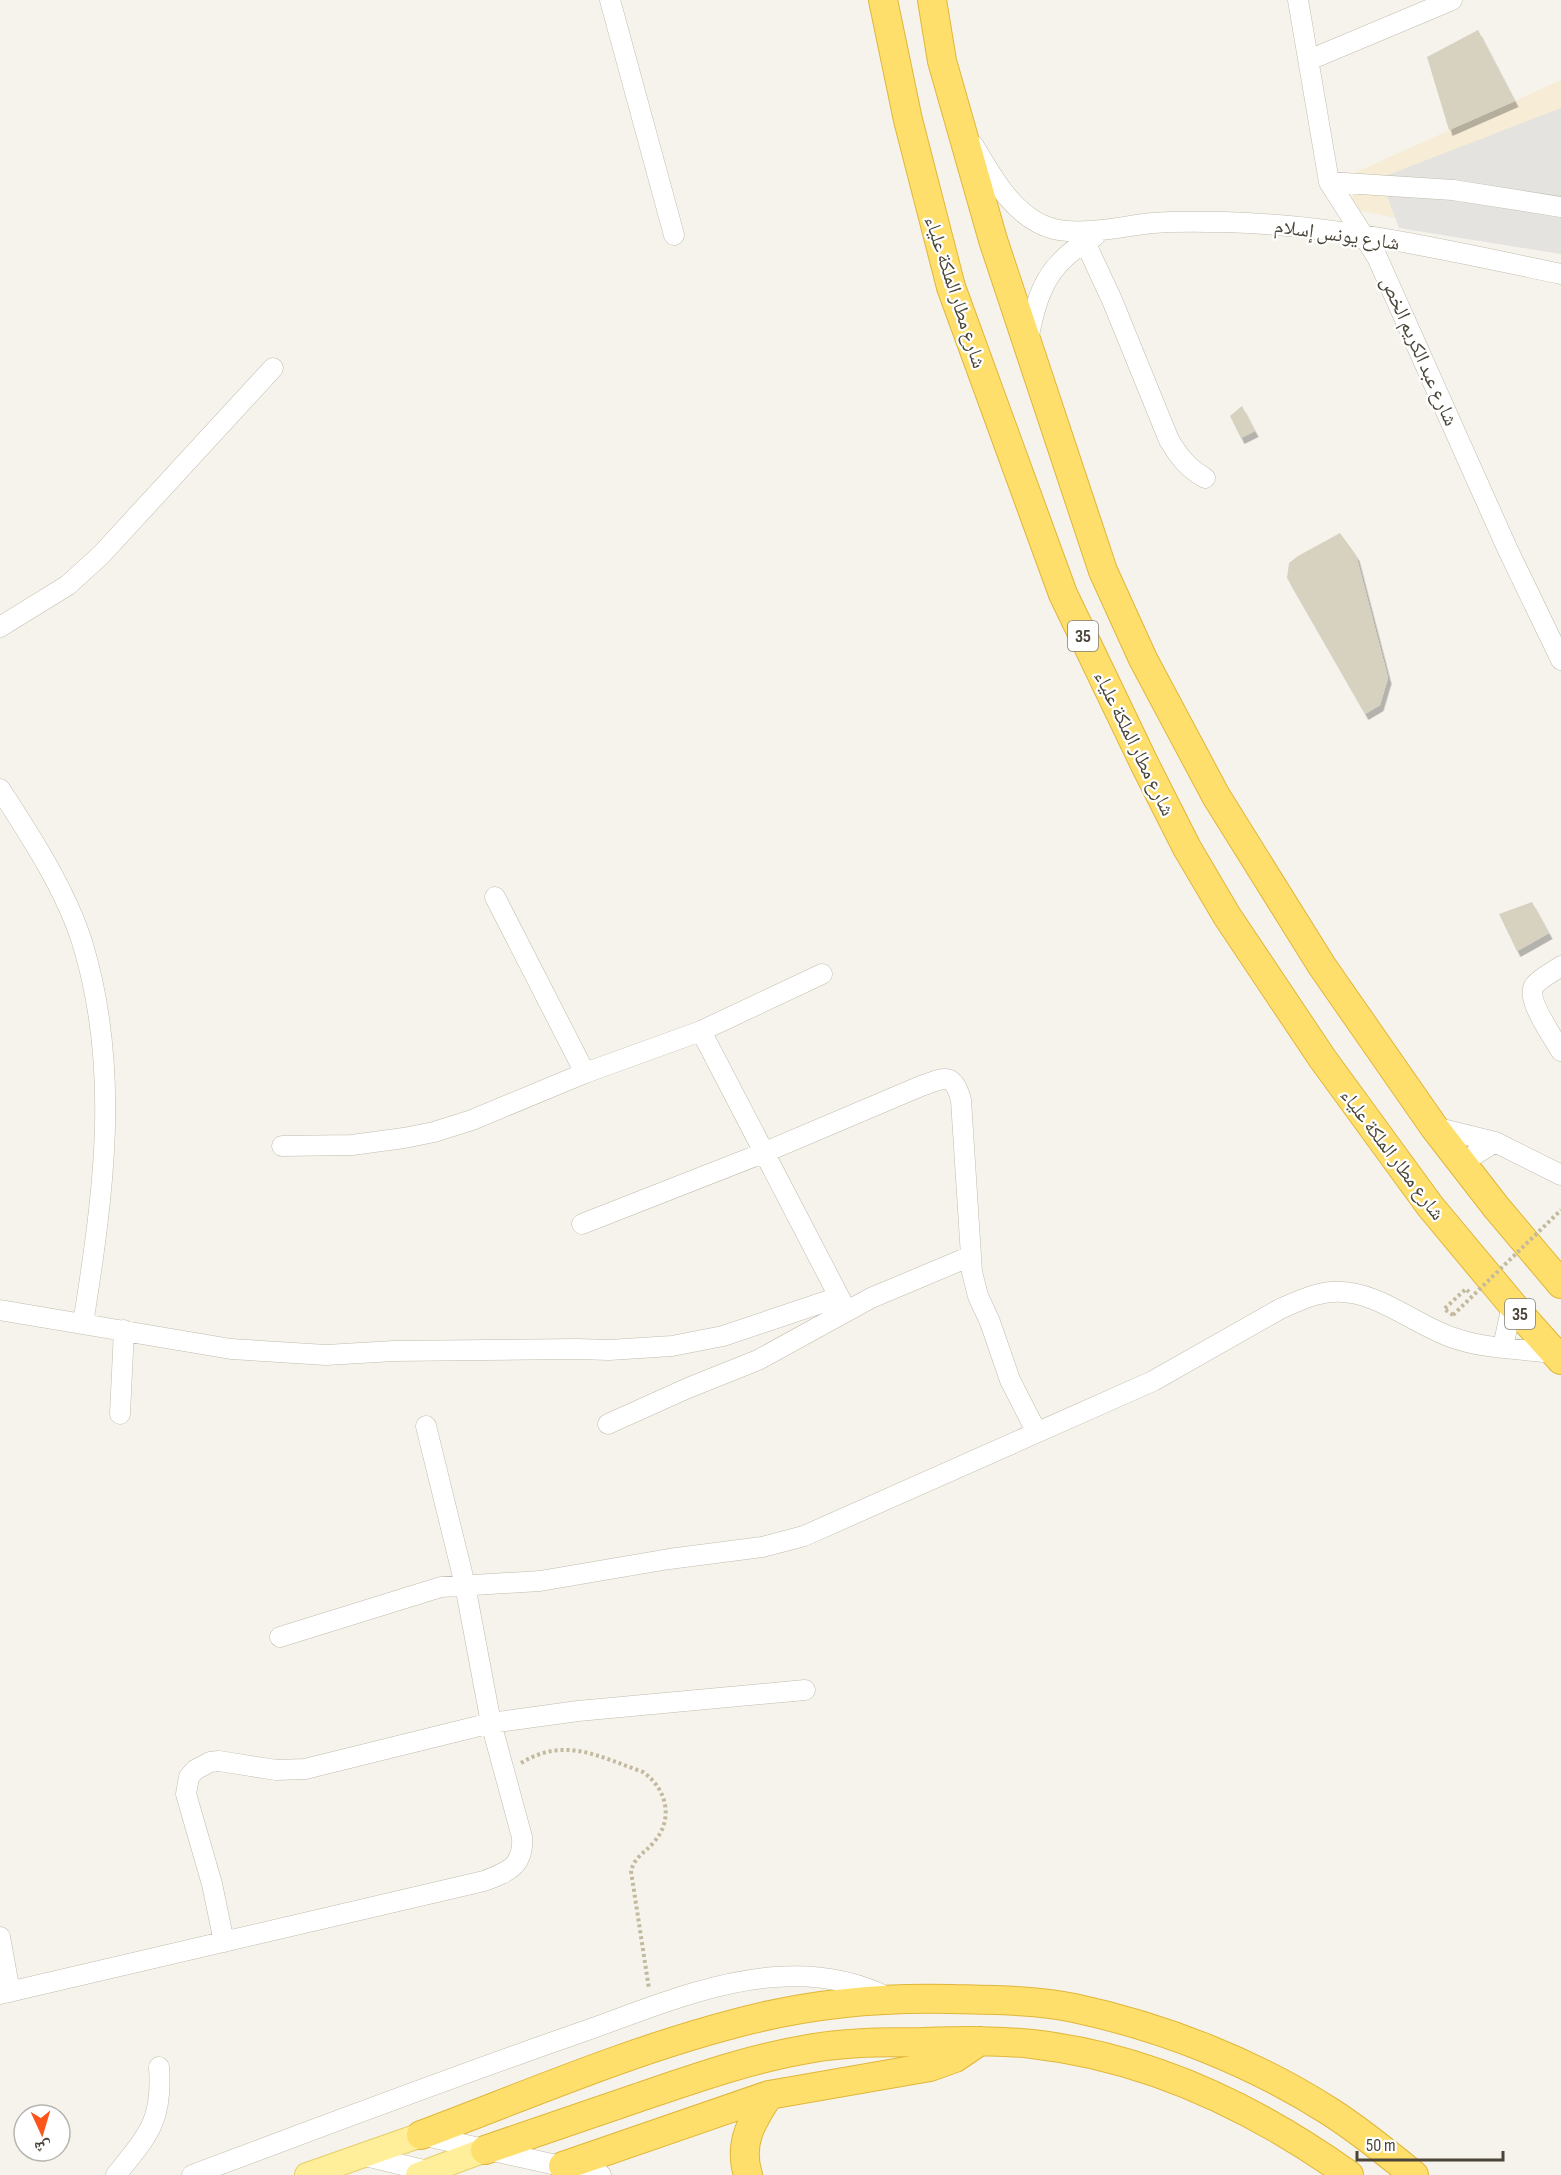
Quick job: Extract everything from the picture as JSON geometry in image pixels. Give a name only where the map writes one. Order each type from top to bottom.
[{"type":"highway","name":"شارع مطار الملكة علياء","points":[[883,0],[908,120],[951,287],[1063,594],[1187,848],[1227,916],[1362,1114],[1430,1206],[1558,1357]]},
{"type":"highway","name":"35","points":[[932,0],[942,61],[993,240],[1102,571],[1143,659],[1216,796],[1322,966],[1434,1127],[1468,1172],[1561,1284]]},
{"type":"highway","points":[[421,2135],[679,2039],[737,2022],[819,2006],[889,1998],[1012,2001],[1074,2008],[1177,2038],[1221,2054],[1279,2082],[1328,2111],[1371,2139],[1414,2175]]},
{"type":"highway","points":[[563,2166],[769,2095],[930,2067],[955,2058],[980,2041]]},
{"type":"highway","points":[[485,2150],[712,2073],[775,2056],[843,2043],[980,2041],[1033,2044],[1066,2049],[1106,2057],[1178,2078],[1251,2113],[1307,2145],[1349,2175]]},
{"type":"highway","points":[[747,2175],[743,2154],[746,2136],[753,2118],[769,2095]]},
{"type":"main road","points":[[307,2175],[421,2135]]},
{"type":"main road","points":[[430,2174],[485,2150]]},
{"type":"street","points":[[610,0],[674,235]]},
{"type":"street","name":"شارع عبد الكريم الخص","points":[[1298,0],[1329,182],[1365,236],[1385,273],[1507,548],[1561,660]]},
{"type":"street","points":[[1308,60],[1452,0]]},
{"type":"street","name":"شارع يونس إسلام","points":[[961,124],[1007,197],[1035,222],[1054,229],[1079,231],[1156,223],[1225,222],[1276,225],[1365,236],[1561,274]]},
{"type":"street","points":[[1329,182],[1453,190],[1561,207]]},
{"type":"street","name":"شارع يونس إسلام","points":[[1027,343],[1034,309],[1046,278],[1085,242],[1110,228]]},
{"type":"street","points":[[1085,242],[1112,300],[1169,440],[1186,464],[1205,478]]},
{"type":"street","points":[[0,627],[68,585],[101,555],[273,368]]},
{"type":"street","points":[[0,789],[47,866],[70,915],[82,944],[101,1033],[106,1080],[105,1143],[100,1216],[83,1324]]},
{"type":"street","points":[[495,897],[585,1073]]},
{"type":"street","points":[[1561,966],[1537,982],[1532,996],[1561,1050]]},
{"type":"street","points":[[282,1146],[351,1145],[434,1132],[472,1120],[585,1073],[701,1030],[822,974]]},
{"type":"street","points":[[701,1030],[843,1304]]},
{"type":"street","points":[[582,1224],[763,1153],[921,1086],[941,1080],[952,1081],[957,1085],[961,1100],[972,1272],[978,1296],[990,1322],[1010,1380],[1036,1431]]},
{"type":"street","points":[[1434,1127],[1495,1142],[1561,1174]]},
{"type":"street","points":[[1468,1172],[1471,1157],[1495,1142]]},
{"type":"street","points":[[0,1310],[231,1349],[326,1355],[394,1351],[640,1349],[698,1342],[871,1298],[970,1256]]},
{"type":"street","points":[[280,1636],[441,1587],[540,1581],[784,1542],[826,1527],[1036,1431],[1153,1381],[1280,1309],[1306,1298],[1330,1292],[1358,1294],[1375,1299],[1451,1338],[1558,1357]]},
{"type":"street","points":[[608,1424],[786,1346],[843,1304]]},
{"type":"street","points":[[1503,1347],[1512,1305]]},
{"type":"street","points":[[120,1414],[124,1330]]},
{"type":"street","points":[[0,1937],[5,1993],[484,1881],[505,1873],[513,1867],[520,1857],[522,1837],[491,1723],[465,1585],[426,1426]]},
{"type":"street","points":[[224,1942],[212,1884],[186,1794],[189,1777],[202,1765],[219,1761],[276,1770],[305,1769],[491,1723],[578,1711],[805,1690]]},
{"type":"street","points":[[192,2175],[470,2071],[704,1990],[775,1977],[819,1978],[864,1986],[889,1998]]},
{"type":"street","points":[[116,2175],[145,2139],[155,2120],[160,2101],[159,2067]]},
{"type":"street","points":[[421,2135],[602,2175]]},
{"type":"street","points":[[361,2155],[430,2174]]},
{"type":"street","points":[[535,2175],[563,2166]]},
{"type":"path","points":[[1476,1300],[1466,1289],[1444,1309],[1453,1315],[1520,1252],[1561,1210]]},
{"type":"path","points":[[506,1778],[518,1765],[533,1755],[550,1750],[569,1749],[586,1752],[644,1772],[657,1784],[665,1800],[665,1822],[655,1842],[636,1858],[631,1878],[652,2008]]},
{"type":"shaded area","points":[[1561,80],[1561,252],[1352,209],[1354,173]]},
{"type":"shaded area","points":[[1561,108],[1561,254],[1399,228],[1380,178]]},
{"type":"building","points":[[1478,30],[1515,101],[1449,130],[1427,57]]},
{"type":"building","points":[[1242,406],[1255,431],[1241,438],[1230,416]]},
{"type":"building","points":[[1340,533],[1356,555],[1388,678],[1380,705],[1365,714],[1287,578],[1289,563]]},
{"type":"building","points":[[1532,902],[1549,933],[1517,951],[1499,914]]}]
